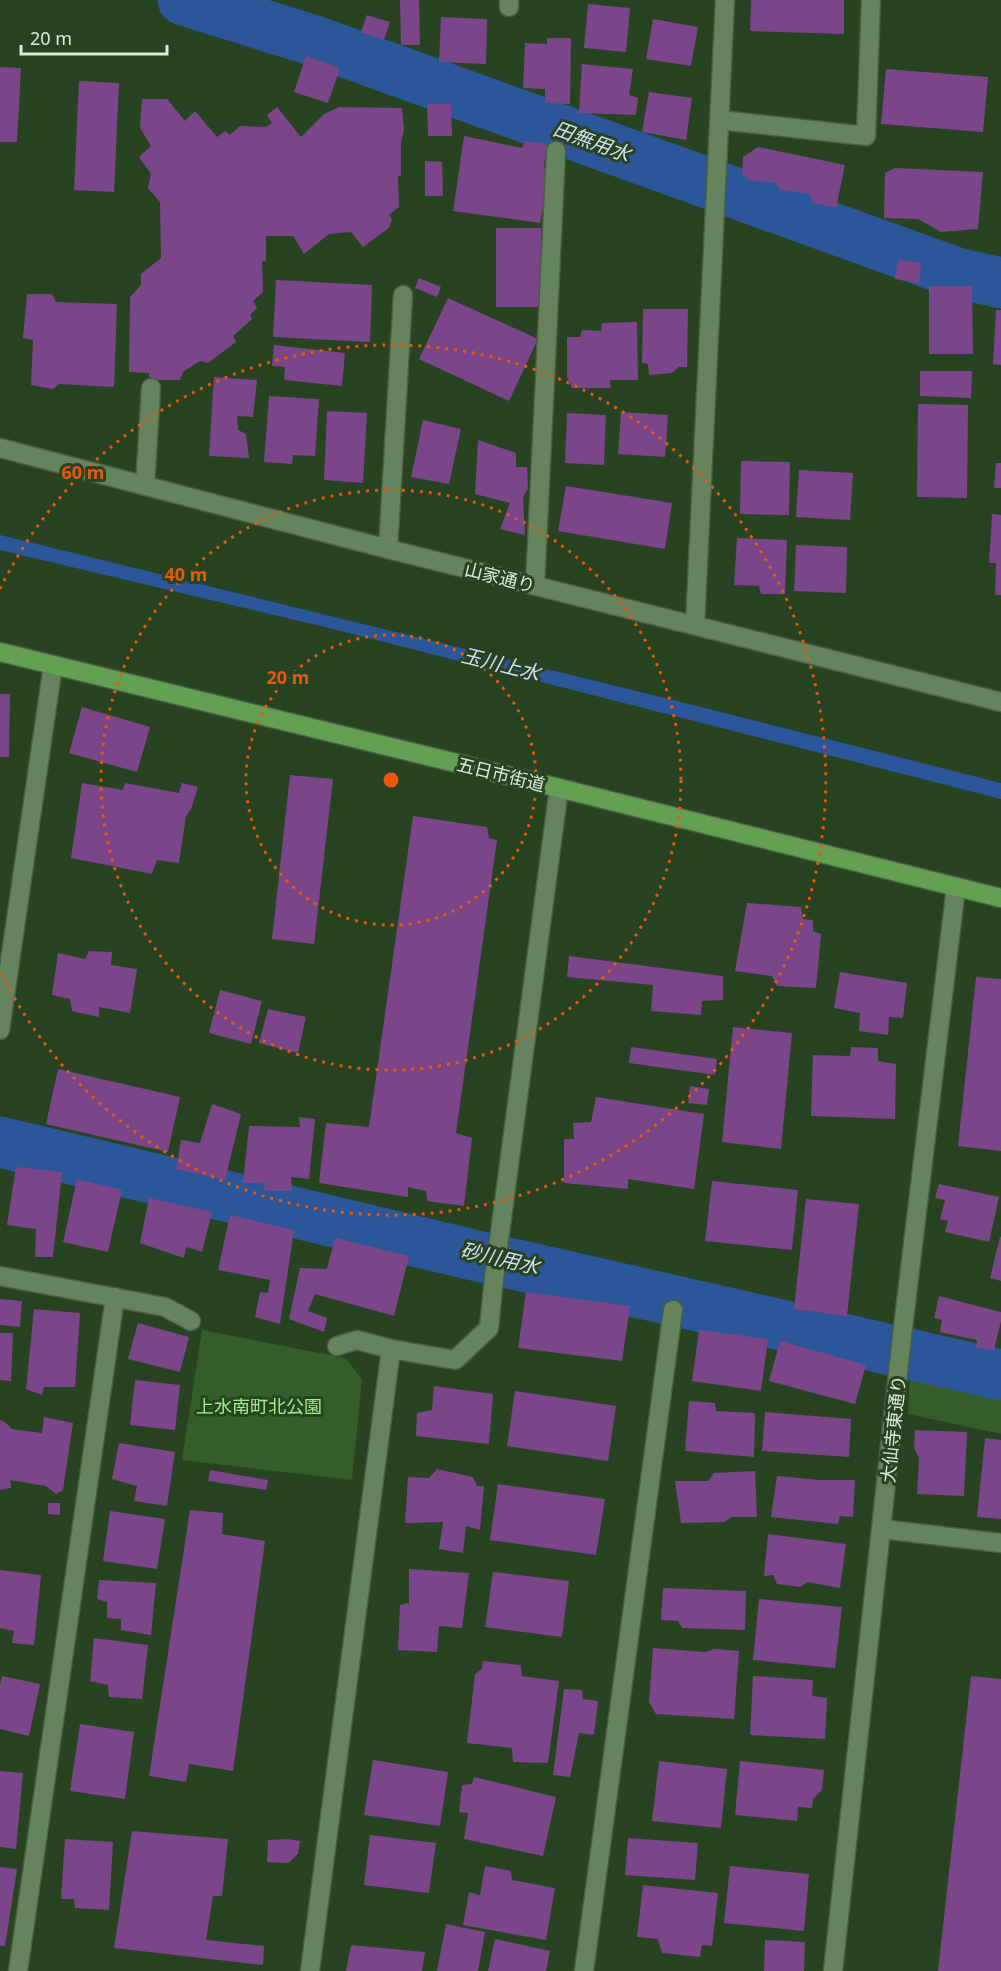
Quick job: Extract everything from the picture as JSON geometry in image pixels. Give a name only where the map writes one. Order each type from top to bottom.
[{"type":"main road","name":"五日市街道","points":[[0,652],[1001,898]]},
{"type":"street","points":[[695,625],[725,0]]},
{"type":"street","points":[[720,120],[866,136],[871,0]]},
{"type":"street","points":[[535,585],[556,152]]},
{"type":"street","points":[[388,549],[403,295]]},
{"type":"street","points":[[146,486],[151,388]]},
{"type":"street","name":"山家通り","points":[[0,448],[388,549],[1001,702]]},
{"type":"street","points":[[0,1030],[53,665]]},
{"type":"street","points":[[337,1346],[357,1340],[391,1349],[455,1360],[489,1328],[559,788]]},
{"type":"street","name":"大仙寺東通り","points":[[832,1971],[902,1336],[956,887]]},
{"type":"street","points":[[0,1276],[165,1307],[191,1321]]},
{"type":"street","points":[[18,1971],[115,1297]]},
{"type":"street","points":[[584,1971],[674,1310]]},
{"type":"street","points":[[310,1971],[391,1349]]},
{"type":"street","points":[[882,1529],[1001,1543]]},
{"type":"green space","name":"上水南町北公園","points":[[202,1330],[345,1358],[362,1379],[352,1480],[182,1460]]},
{"type":"green space","points":[[910,1369],[1001,1390],[1001,1434],[908,1414]]},
{"type":"water","name":"玉川上水","points":[[0,535],[1001,783],[1001,799],[325,627],[0,550]]},
{"type":"building","points":[[400,0],[419,0],[420,45],[401,45]]},
{"type":"building","points":[[751,0],[844,0],[844,34],[750,31]]},
{"type":"building","points":[[588,4],[630,8],[626,52],[584,48]]},
{"type":"building","points":[[367,15],[390,22],[384,40],[361,32]]},
{"type":"building","points":[[441,17],[487,19],[486,64],[439,62]]},
{"type":"building","points":[[653,19],[698,27],[691,66],[646,59]]},
{"type":"building","points":[[547,38],[571,38],[570,104],[545,103],[545,89],[523,88],[525,43],[547,44]]},
{"type":"building","points":[[306,56],[340,68],[328,103],[294,92]]},
{"type":"building","points":[[582,64],[633,69],[629,95],[638,98],[636,115],[579,113]]},
{"type":"building","points":[[0,67],[21,68],[17,142],[0,142]]},
{"type":"building","points":[[886,69],[988,77],[983,132],[881,124]]},
{"type":"building","points":[[79,81],[119,83],[114,192],[74,190]]},
{"type":"building","points":[[649,92],[692,98],[686,140],[642,132]]},
{"type":"building","points":[[142,99],[167,99],[185,121],[195,111],[217,137],[225,131],[230,135],[240,126],[266,127],[272,123],[267,115],[277,107],[301,137],[324,114],[339,107],[402,108],[404,130],[401,143],[401,176],[398,176],[399,207],[389,215],[392,219],[389,228],[363,247],[351,232],[329,234],[304,254],[293,236],[266,236],[266,261],[262,261],[263,292],[253,301],[257,308],[250,315],[252,319],[233,336],[236,342],[208,363],[200,361],[183,372],[180,380],[149,380],[149,373],[129,372],[130,297],[141,285],[141,274],[161,258],[160,202],[148,188],[151,174],[139,157],[151,146],[140,128]]},
{"type":"building","points":[[427,104],[451,104],[452,136],[428,136]]},
{"type":"building","points":[[464,136],[522,148],[525,141],[547,144],[544,166],[549,177],[540,223],[453,211]]},
{"type":"building","points":[[758,147],[845,165],[836,208],[813,203],[810,194],[781,190],[775,183],[749,180],[742,173],[743,157]]},
{"type":"building","points":[[425,161],[442,162],[443,196],[425,196]]},
{"type":"building","points":[[895,168],[983,172],[978,229],[941,232],[918,219],[884,218],[885,173]]},
{"type":"building","points":[[496,228],[541,228],[541,307],[496,307]]},
{"type":"building","points":[[898,259],[921,263],[919,283],[895,279]]},
{"type":"building","points":[[419,278],[441,287],[437,297],[415,288]]},
{"type":"building","points":[[276,280],[372,285],[370,342],[273,337]]},
{"type":"building","points":[[929,286],[972,286],[973,354],[929,354]]},
{"type":"building","points":[[27,294],[52,294],[56,302],[117,304],[114,387],[59,384],[53,389],[31,385],[33,340],[23,338]]},
{"type":"building","points":[[448,298],[538,339],[509,401],[419,359]]},
{"type":"building","points":[[643,309],[688,309],[687,367],[679,367],[672,373],[649,375],[648,364],[642,363]]},
{"type":"building","points":[[996,310],[1001,310],[1001,365],[993,364]]},
{"type":"building","points":[[637,322],[638,380],[610,380],[611,388],[572,388],[567,377],[567,337],[580,337],[582,330],[601,331],[602,323]]},
{"type":"building","points":[[274,345],[345,353],[342,386],[284,380],[285,367],[272,366]]},
{"type":"building","points":[[920,371],[972,371],[971,398],[920,396]]},
{"type":"building","points":[[214,377],[257,380],[253,417],[237,416],[238,430],[246,434],[249,458],[209,456]]},
{"type":"building","points":[[269,396],[319,399],[315,456],[293,455],[292,464],[264,462]]},
{"type":"building","points":[[918,404],[968,405],[967,498],[917,497]]},
{"type":"building","points":[[327,411],[367,413],[363,483],[324,480]]},
{"type":"building","points":[[621,412],[668,415],[665,457],[618,454]]},
{"type":"building","points":[[567,413],[606,415],[604,465],[565,463]]},
{"type":"building","points":[[423,420],[461,429],[449,484],[411,477]]},
{"type":"building","points":[[478,440],[516,453],[516,467],[527,467],[528,489],[523,497],[525,535],[500,529],[510,503],[475,494]]},
{"type":"building","points":[[741,461],[790,462],[789,515],[740,514]]},
{"type":"building","points":[[996,463],[1001,463],[1001,488],[994,488]]},
{"type":"building","points":[[799,470],[853,473],[850,520],[796,517]]},
{"type":"building","points":[[566,486],[672,503],[665,549],[558,531]]},
{"type":"building","points":[[992,514],[1001,515],[1001,595],[995,595],[996,563],[989,563]]},
{"type":"building","points":[[737,538],[787,540],[785,594],[761,594],[759,586],[734,585]]},
{"type":"building","points":[[796,545],[847,547],[846,593],[794,591]]},
{"type":"building","points":[[0,694],[10,694],[9,757],[0,757]]},
{"type":"building","points":[[82,707],[150,727],[137,772],[69,753]]},
{"type":"building","points":[[290,775],[333,779],[314,944],[272,939]]},
{"type":"building","points":[[82,783],[123,790],[125,783],[179,793],[182,783],[198,787],[191,809],[186,816],[179,863],[157,860],[152,874],[71,858]]},
{"type":"building","points":[[413,816],[487,827],[489,838],[497,840],[456,1133],[472,1138],[464,1206],[427,1201],[426,1191],[408,1187],[408,1197],[319,1183],[326,1123],[369,1127]]},
{"type":"building","points":[[747,903],[801,907],[803,919],[813,920],[813,931],[821,934],[816,988],[777,986],[772,976],[735,971]]},
{"type":"building","points":[[89,951],[112,952],[111,965],[137,969],[130,1013],[99,1007],[99,1017],[72,1011],[70,999],[52,995],[58,953],[85,959]]},
{"type":"building","points":[[569,956],[723,976],[723,1000],[702,1001],[701,1015],[651,1011],[653,985],[567,977]]},
{"type":"building","points":[[840,972],[907,983],[903,1018],[889,1017],[888,1035],[859,1031],[860,1013],[834,1008]]},
{"type":"building","points":[[976,977],[1001,979],[1001,1151],[958,1146]]},
{"type":"building","points":[[220,990],[262,1001],[251,1044],[209,1033]]},
{"type":"building","points":[[268,1009],[306,1017],[298,1053],[259,1043]]},
{"type":"building","points":[[733,1027],[792,1033],[781,1149],[722,1142]]},
{"type":"building","points":[[631,1047],[717,1059],[715,1075],[629,1063]]},
{"type":"building","points":[[851,1047],[878,1048],[878,1061],[896,1064],[895,1119],[811,1116],[813,1055],[850,1056]]},
{"type":"building","points":[[58,1069],[180,1097],[168,1152],[46,1124]]},
{"type":"building","points":[[690,1086],[709,1089],[707,1105],[688,1103]]},
{"type":"building","points":[[596,1097],[704,1114],[694,1189],[628,1179],[628,1189],[564,1183],[564,1139],[574,1139],[573,1123],[591,1122]]},
{"type":"building","points":[[212,1104],[241,1114],[225,1180],[176,1169],[181,1140],[200,1143]]},
{"type":"building","points":[[299,1117],[315,1119],[309,1179],[291,1177],[292,1191],[265,1191],[263,1183],[243,1183],[249,1126],[300,1127]]},
{"type":"building","points":[[16,1167],[62,1172],[53,1257],[35,1257],[36,1229],[7,1225]]},
{"type":"building","points":[[77,1179],[122,1190],[108,1252],[63,1242]]},
{"type":"building","points":[[712,1181],[798,1190],[792,1250],[705,1241]]},
{"type":"building","points":[[939,1184],[999,1197],[989,1242],[945,1232],[948,1221],[940,1219],[945,1200],[935,1198]]},
{"type":"building","points":[[149,1198],[212,1212],[202,1252],[186,1247],[184,1258],[140,1243]]},
{"type":"building","points":[[806,1199],[859,1204],[847,1316],[794,1309]]},
{"type":"building","points":[[230,1215],[294,1230],[280,1324],[255,1317],[260,1292],[268,1293],[270,1280],[218,1270]]},
{"type":"building","points":[[1001,1237],[1001,1281],[990,1278]]},
{"type":"building","points":[[335,1238],[409,1256],[394,1316],[315,1294],[308,1311],[327,1318],[324,1332],[289,1319],[300,1268],[327,1269]]},
{"type":"building","points":[[526,1292],[630,1306],[622,1361],[518,1348]]},
{"type":"building","points":[[939,1296],[1001,1312],[994,1350],[976,1348],[977,1340],[940,1332],[942,1320],[934,1318]]},
{"type":"building","points":[[0,1299],[22,1301],[20,1327],[0,1325]]},
{"type":"building","points":[[34,1309],[80,1313],[75,1387],[44,1387],[42,1395],[26,1389]]},
{"type":"building","points":[[138,1323],[189,1337],[180,1372],[128,1359]]},
{"type":"building","points":[[699,1330],[768,1339],[761,1391],[692,1381]]},
{"type":"building","points":[[0,1333],[13,1333],[11,1381],[0,1380]]},
{"type":"building","points":[[780,1341],[866,1365],[855,1404],[769,1381]]},
{"type":"building","points":[[135,1380],[180,1385],[175,1430],[130,1425]]},
{"type":"building","points":[[434,1386],[493,1394],[489,1444],[416,1436],[417,1413],[432,1410]]},
{"type":"building","points":[[515,1391],[616,1406],[608,1461],[507,1446]]},
{"type":"building","points":[[689,1401],[715,1403],[716,1411],[755,1413],[754,1457],[685,1451]]},
{"type":"building","points":[[765,1412],[851,1419],[849,1457],[762,1451]]},
{"type":"building","points":[[44,1417],[73,1423],[63,1490],[56,1494],[46,1486],[10,1480],[11,1488],[0,1490],[0,1420],[12,1429],[42,1433]]},
{"type":"building","points":[[915,1430],[967,1432],[964,1496],[917,1494],[919,1458],[914,1448]]},
{"type":"building","points":[[985,1438],[1001,1440],[1001,1519],[977,1517]]},
{"type":"building","points":[[119,1443],[175,1452],[167,1506],[134,1501],[137,1486],[112,1479]]},
{"type":"building","points":[[437,1469],[473,1477],[477,1486],[484,1486],[480,1530],[466,1526],[463,1553],[439,1549],[443,1522],[405,1523],[408,1477],[429,1478]]},
{"type":"building","points":[[210,1470],[268,1480],[266,1490],[208,1481]]},
{"type":"building","points":[[755,1471],[757,1517],[732,1517],[724,1522],[681,1523],[675,1481],[708,1481],[714,1473]]},
{"type":"building","points":[[777,1476],[855,1480],[853,1517],[840,1516],[838,1524],[771,1517]]},
{"type":"building","points":[[498,1484],[605,1499],[596,1555],[490,1540]]},
{"type":"building","points":[[48,1503],[60,1503],[60,1515],[48,1514]]},
{"type":"building","points":[[190,1510],[223,1513],[222,1534],[265,1541],[233,1771],[189,1764],[186,1782],[149,1776]]},
{"type":"building","points":[[110,1511],[165,1519],[157,1569],[103,1561]]},
{"type":"building","points":[[768,1534],[846,1544],[840,1588],[808,1582],[800,1587],[777,1584],[773,1575],[764,1576]]},
{"type":"building","points":[[409,1569],[469,1573],[462,1628],[439,1626],[437,1652],[398,1650],[400,1605],[409,1603]]},
{"type":"building","points":[[0,1570],[41,1575],[34,1645],[12,1643],[14,1631],[0,1628]]},
{"type":"building","points":[[493,1572],[569,1581],[562,1637],[485,1627]]},
{"type":"building","points":[[99,1580],[156,1583],[151,1635],[121,1630],[121,1619],[107,1618],[107,1602],[97,1599]]},
{"type":"building","points":[[663,1588],[746,1591],[745,1630],[682,1628],[678,1621],[661,1620]]},
{"type":"building","points":[[759,1599],[842,1607],[835,1668],[753,1660]]},
{"type":"building","points":[[94,1638],[148,1645],[142,1699],[109,1697],[108,1685],[90,1681]]},
{"type":"building","points":[[653,1648],[705,1652],[714,1649],[739,1651],[734,1719],[656,1714],[649,1702]]},
{"type":"building","points":[[483,1661],[521,1665],[522,1676],[559,1681],[548,1763],[513,1762],[512,1748],[467,1743],[475,1674],[482,1669]]},
{"type":"building","points":[[2,1676],[40,1684],[29,1736],[0,1729]]},
{"type":"building","points":[[753,1676],[813,1680],[812,1696],[827,1698],[825,1739],[750,1735]]},
{"type":"building","points":[[971,1676],[1001,1679],[1001,1971],[938,1971]]},
{"type":"building","points":[[564,1689],[582,1690],[583,1699],[598,1701],[594,1735],[579,1733],[570,1777],[553,1775]]},
{"type":"building","points":[[80,1724],[134,1732],[125,1799],[70,1791]]},
{"type":"building","points":[[373,1760],[448,1772],[440,1826],[364,1815]]},
{"type":"building","points":[[659,1761],[727,1769],[721,1828],[652,1821]]},
{"type":"building","points":[[740,1761],[824,1770],[822,1790],[813,1799],[812,1808],[798,1807],[797,1821],[735,1815]]},
{"type":"building","points":[[0,1771],[23,1773],[16,1849],[0,1847]]},
{"type":"building","points":[[474,1777],[556,1797],[543,1856],[464,1839],[468,1813],[459,1812],[462,1785],[472,1784]]},
{"type":"building","points":[[132,1831],[228,1839],[222,1896],[213,1896],[206,1940],[264,1946],[263,1965],[114,1948]]},
{"type":"building","points":[[370,1835],[436,1843],[429,1893],[364,1885]]},
{"type":"building","points":[[628,1838],[698,1843],[695,1880],[625,1875]]},
{"type":"building","points":[[65,1839],[113,1842],[109,1910],[75,1908],[74,1899],[61,1899]]},
{"type":"building","points":[[268,1840],[300,1841],[298,1854],[288,1863],[267,1862]]},
{"type":"building","points":[[485,1866],[511,1871],[512,1880],[555,1888],[546,1940],[463,1925],[469,1892],[480,1895]]},
{"type":"building","points":[[730,1866],[809,1874],[804,1931],[724,1923]]},
{"type":"building","points":[[0,1867],[17,1869],[5,1946],[0,1946]]},
{"type":"building","points":[[643,1885],[718,1893],[712,1946],[702,1945],[700,1957],[662,1953],[658,1939],[637,1937]]},
{"type":"building","points":[[446,1924],[485,1932],[478,1971],[437,1971]]},
{"type":"building","points":[[495,1939],[550,1951],[546,1971],[488,1971]]},
{"type":"building","points":[[765,1940],[805,1942],[804,1971],[764,1971]]},
{"type":"building","points":[[351,1945],[425,1952],[422,1971],[346,1971]]},
{"type":"waterway","name":"田無用水","points":[[183,0],[312,40],[957,273],[1001,283]]},
{"type":"waterway","name":"砂川用水","points":[[0,1142],[473,1255],[1001,1375]]}]
